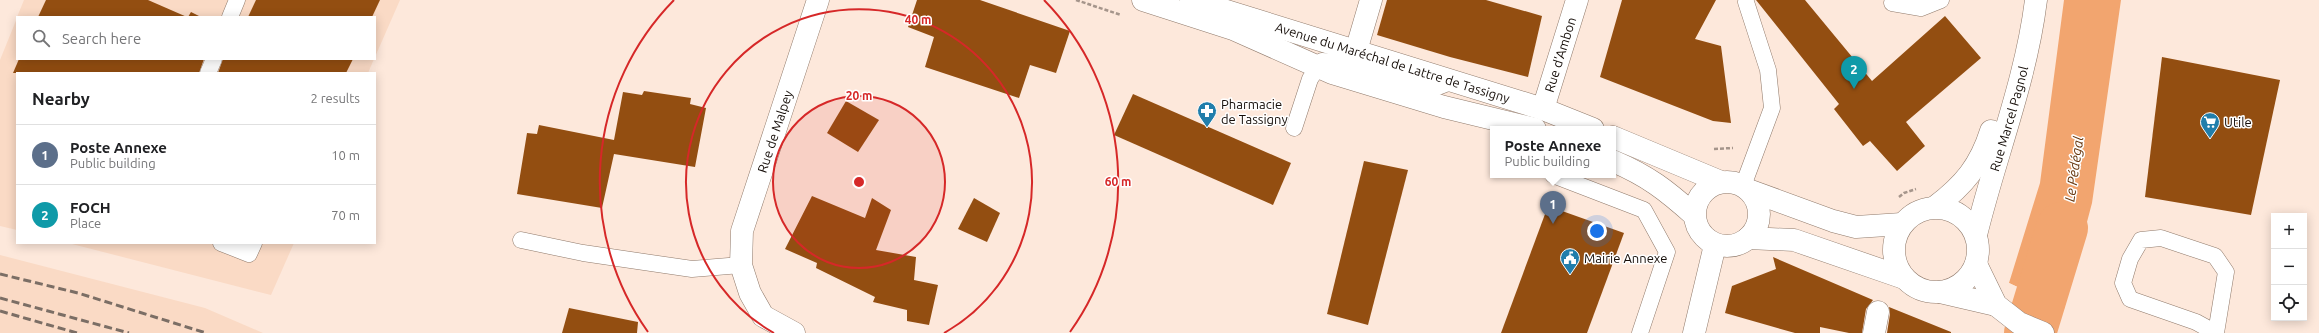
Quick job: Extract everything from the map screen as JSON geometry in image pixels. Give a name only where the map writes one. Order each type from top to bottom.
[{"type":"main road","name":"Rue de Malpey","points":[[741,266],[742,231],[818,0]]},
{"type":"main road","name":"Avenue du Maréchal de Lattre de Tassigny","points":[[1143,0],[1233,29],[1318,66],[1444,107],[1523,126]]},
{"type":"main road","name":"Avenue du Maréchal de Lattre de Tassigny","points":[[1191,0],[1543,109],[1586,126]]},
{"type":"main road","points":[[1356,51],[1372,0]]},
{"type":"main road","name":"Rue d'Ambon","points":[[1543,109],[1577,0]]},
{"type":"main road","name":"Rue Marcel Pagnol","points":[[1935,207],[1950,195],[1972,173],[1982,156],[2001,99],[2021,0]]},
{"type":"main road","name":"Rue Marcel Pagnol","points":[[1976,235],[1990,178],[2015,101],[2036,0]]},
{"type":"main road","points":[[1616,138],[1721,182],[1734,183],[1833,221],[1856,227],[1902,224]]},
{"type":"main road","points":[[1616,162],[1640,173],[1660,185],[1694,216],[1701,234],[1715,245],[1732,246],[1748,238],[1757,225],[1759,215],[1755,198],[1747,189]]},
{"type":"main road","points":[[1694,216],[1698,199],[1702,192],[1721,182]]},
{"type":"main road","points":[[1904,278],[1895,260],[1894,248],[1896,235],[1902,224],[1916,212],[1935,207],[1949,209],[1961,215],[1971,225],[1976,235],[1979,251],[1976,264],[1968,278],[1956,287],[1940,292]]},
{"type":"main road","points":[[1748,238],[1794,240],[1904,278],[1924,290],[1940,292],[1999,308],[2019,323],[2043,333]]},
{"type":"main road","points":[[1694,333],[1715,245]]},
{"type":"main road","points":[[1976,264],[1999,308]]},
{"type":"main road","points":[[741,266],[750,293],[763,316],[794,333]]},
{"type":"main road","points":[[1874,333],[1878,312]]},
{"type":"lane","points":[[230,16],[237,0]]},
{"type":"lane","points":[[1892,3],[1921,8],[1941,0]]},
{"type":"lane","points":[[1746,2],[1768,70],[1772,108],[1747,189]]},
{"type":"lane","points":[[208,72],[214,60]]},
{"type":"lane","points":[[1294,128],[1310,79],[1322,60],[1350,63],[1434,88],[1453,81]]},
{"type":"lane","points":[[1561,178],[1644,210],[1667,252],[1640,333]]},
{"type":"lane","points":[[2161,238],[2215,256],[2226,272],[2216,333],[2196,322],[2130,299],[2123,283],[2130,259],[2141,240],[2161,238]]},
{"type":"lane","points":[[521,240],[583,253],[692,269],[741,266]]},
{"type":"lane","points":[[224,244],[249,254],[254,244]]},
{"type":"path","points":[[1894,203],[1904,193],[1922,187]]},
{"type":"shaded area","points":[[24,0],[400,0],[376,55],[376,16],[17,16]]},
{"type":"shaded area","points":[[16,20],[16,60],[374,60],[368,72],[16,72],[16,230],[0,226],[0,60]]},
{"type":"shaded area","points":[[72,244],[294,244],[271,295]]},
{"type":"shaded area","points":[[0,255],[205,308],[263,333],[0,333]]},
{"type":"water","points":[[2064,0],[2121,0],[2092,203],[2064,309],[2009,283],[2040,183]]},
{"type":"pier","points":[[2009,283],[2064,309],[2064,311],[2008,285]]},
{"type":"building","points":[[46,0],[148,0],[185,16],[38,16]]},
{"type":"building","points":[[256,0],[380,0],[372,16],[248,16]]},
{"type":"building","points":[[917,0],[980,0],[1070,31],[1056,73],[1030,65],[1019,98],[925,67],[934,37],[908,27]]},
{"type":"building","points":[[1387,0],[1486,0],[1542,16],[1528,77],[1450,57],[1377,35]]},
{"type":"building","points":[[1622,0],[1716,0],[1695,39],[1721,46],[1731,123],[1713,121],[1600,77]]},
{"type":"building","points":[[1756,0],[1805,0],[1872,81],[1945,16],[1981,58],[1906,122],[1925,146],[1897,171],[1870,141],[1863,146],[1834,109],[1839,104]]},
{"type":"building","points":[[191,12],[199,16],[189,16]]},
{"type":"building","name":"Utile","points":[[2162,57],[2280,80],[2251,215],[2145,197]]},
{"type":"building","points":[[19,60],[204,60],[199,72],[13,73]]},
{"type":"building","points":[[223,60],[352,60],[346,72],[218,72]]},
{"type":"building","points":[[644,91],[691,98],[690,104],[706,108],[695,167],[614,154],[602,208],[517,194],[527,133],[537,134],[539,125],[614,140],[623,92],[642,95]]},
{"type":"building","points":[[1133,94],[1291,163],[1273,205],[1114,135]]},
{"type":"building","points":[[846,101],[879,120],[858,152],[827,133]]},
{"type":"building","points":[[1364,161],[1408,170],[1368,325],[1327,314]]},
{"type":"building","points":[[812,196],[865,218],[872,198],[891,210],[876,250],[916,257],[914,280],[938,285],[929,325],[907,321],[907,310],[873,302],[875,297],[816,268],[817,263],[785,249]]},
{"type":"building","points":[[974,198],[1000,213],[987,242],[958,229]]},
{"type":"building","points":[[1548,206],[1624,233],[1587,333],[1501,333]]},
{"type":"building","points":[[1773,257],[1873,300],[1866,309],[1862,333],[1849,333],[1820,327],[1820,333],[1795,333],[1725,313],[1732,286],[1776,269]]},
{"type":"building","points":[[1889,307],[1951,333],[1887,333],[1890,314]]},
{"type":"building","points":[[569,308],[638,322],[637,333],[562,333]]},
{"type":"waterway","name":"Le Pédégal","points":[[2030,333],[2062,228]]},
{"type":"railway","points":[[0,274],[78,293],[206,333]]},
{"type":"railway","points":[[0,298],[129,333]]},
{"type":"railway","points":[[0,311],[77,333]]},
{"type":"place","name":"FOCH","points":[[1854,89]]},
{"type":"place","name":"Pharmacie de Tassigny","points":[[1207,128]]},
{"type":"place","name":"Utile","points":[[2210,139]]},
{"type":"place","name":"Poste Annexe","points":[[1553,224]]},
{"type":"place","name":"Mairie Annexe","points":[[1570,275]]}]
